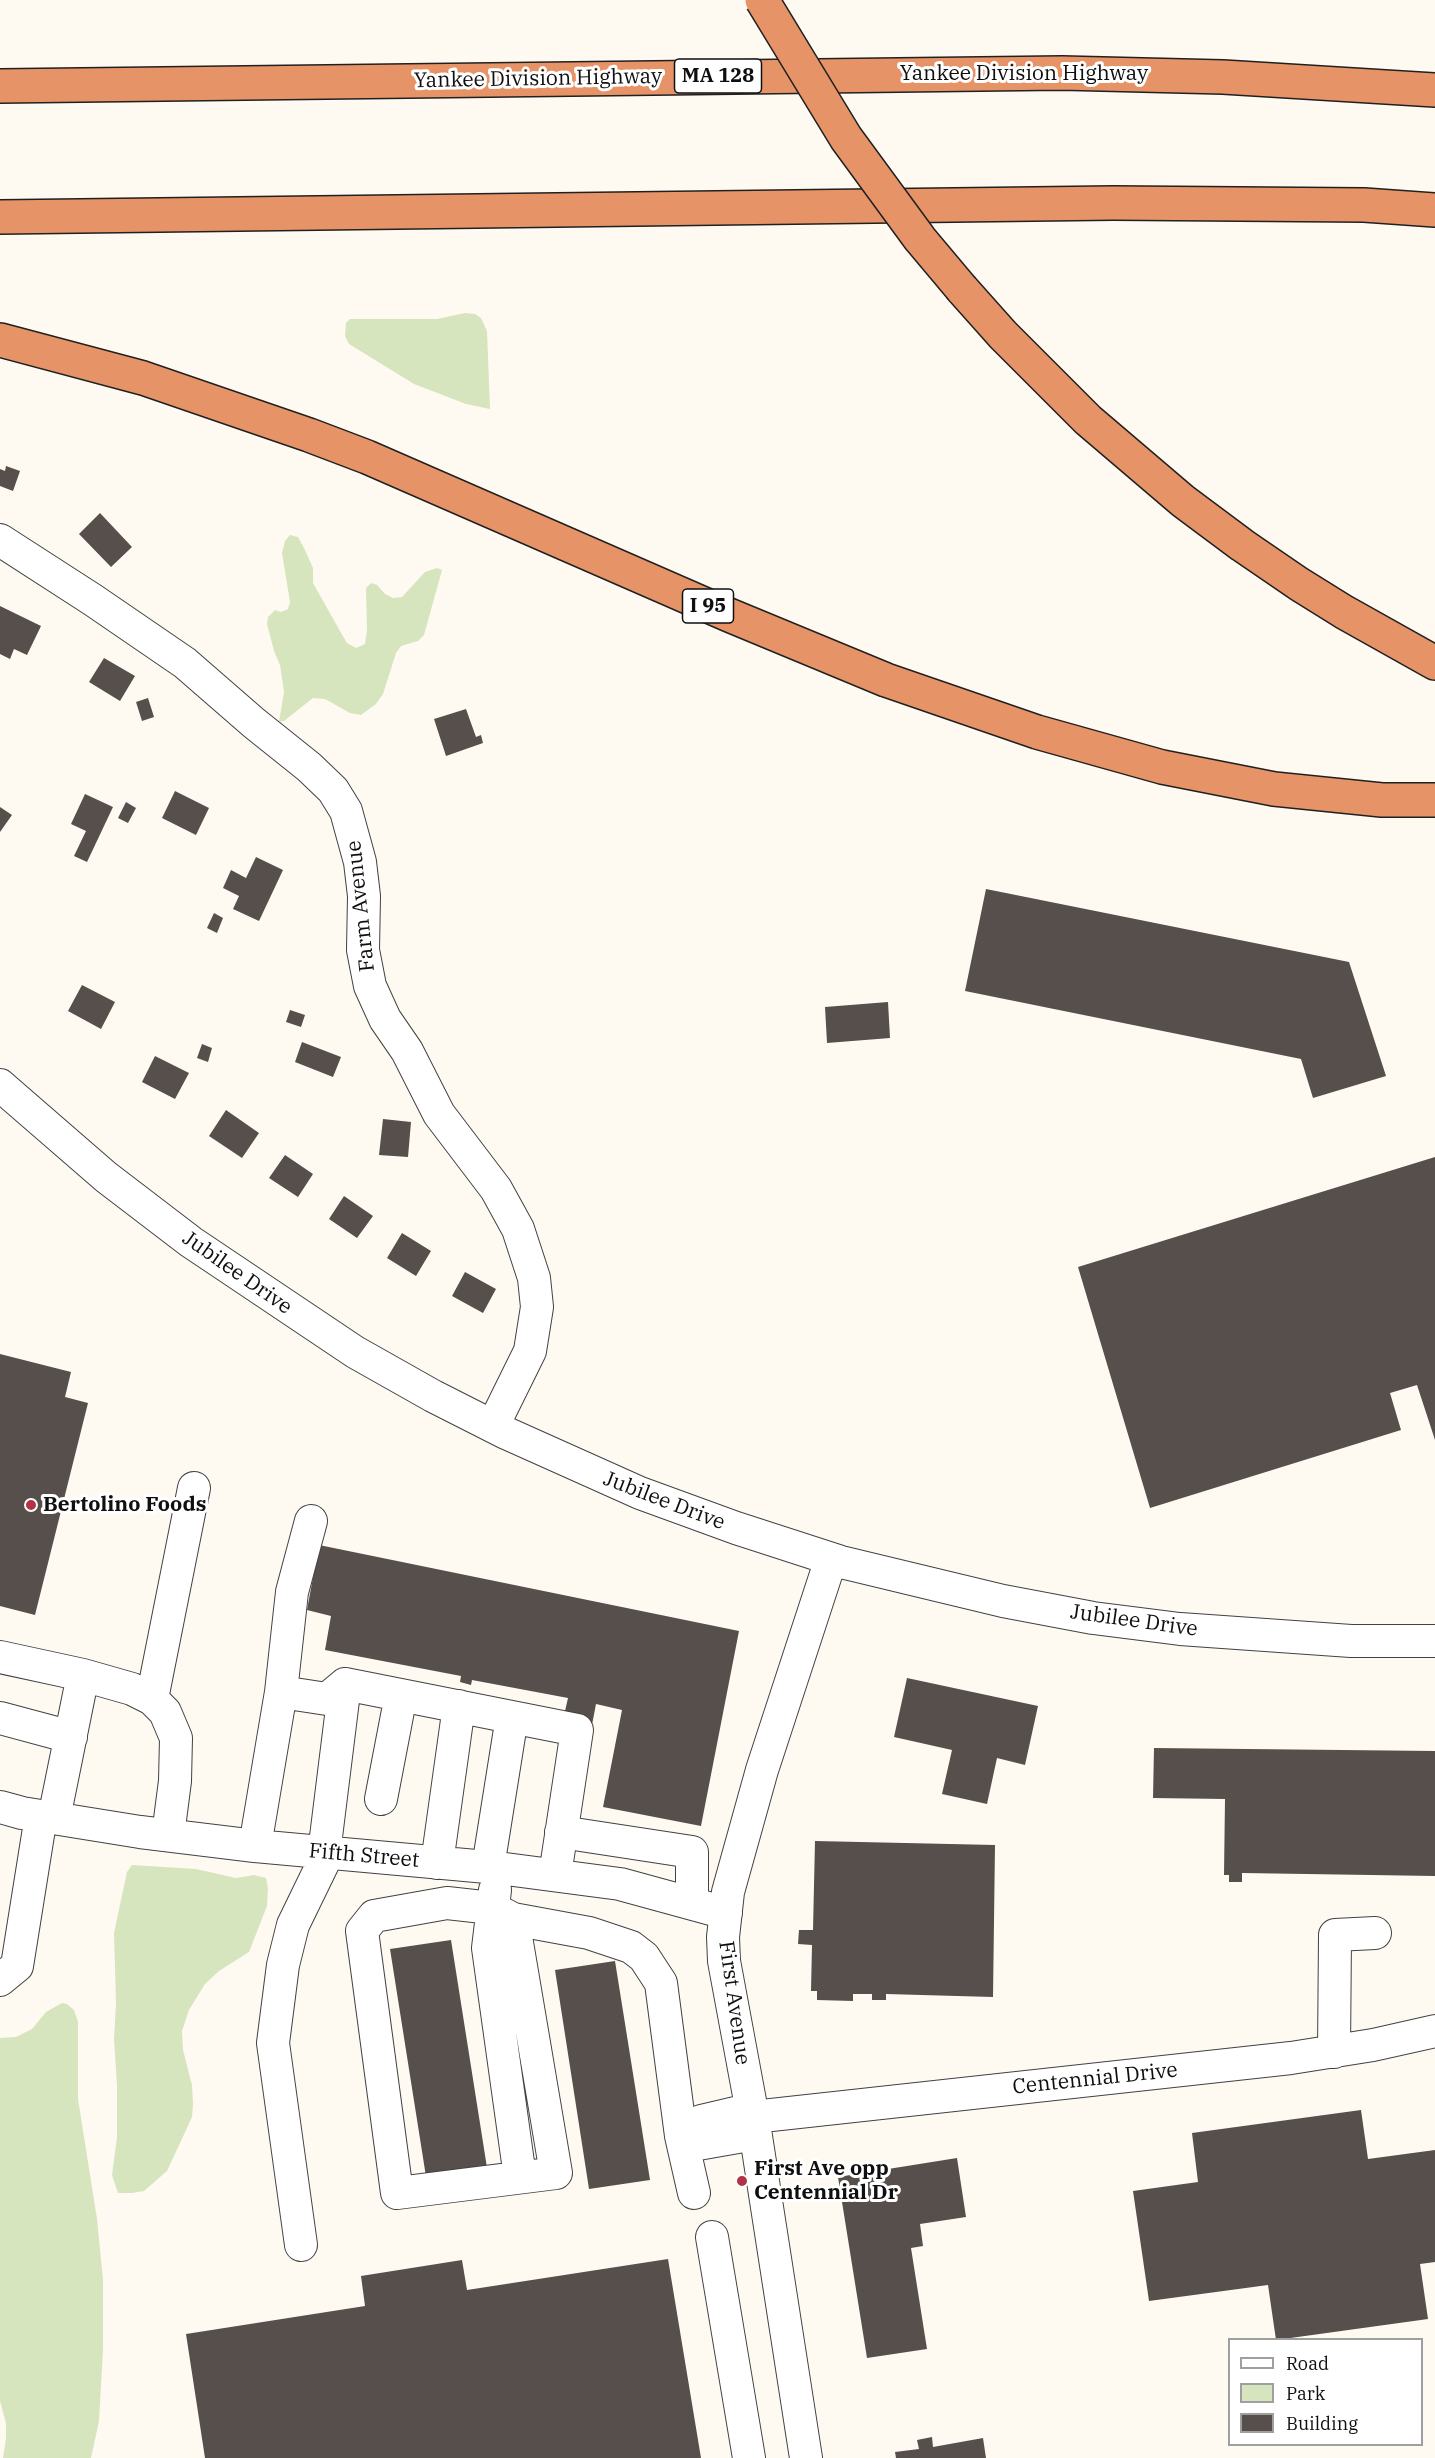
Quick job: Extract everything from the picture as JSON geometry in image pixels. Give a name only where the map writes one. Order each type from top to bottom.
[{"type":"highway","points":[[762,0],[846,138],[920,239],[1003,335],[1088,420],[1183,501],[1242,545],[1344,612],[1435,663]]},
{"type":"highway","name":"Yankee Division Highway","points":[[0,86],[1062,73],[1223,76],[1435,90]]},
{"type":"highway","points":[[0,217],[1113,203],[1330,204],[1435,210]]},
{"type":"highway","name":"I 95","points":[[0,340],[143,378],[309,435],[378,462],[886,680],[1037,732],[1162,767],[1274,789],[1382,800],[1435,800]]},
{"type":"street","name":"Farm Avenue","points":[[0,540],[185,663],[309,767],[333,790],[346,811],[360,862],[364,896],[363,950],[370,986],[384,1019],[407,1051],[439,1114],[496,1189],[518,1229],[534,1278],[537,1306],[530,1351],[493,1426]]},
{"type":"street","name":"Jubilee Drive","points":[[0,1085],[106,1177],[191,1242],[355,1352],[433,1396],[493,1426],[640,1493],[831,1559],[930,1585],[1093,1618],[1180,1629],[1274,1636],[1351,1641],[1435,1641]]},
{"type":"street","points":[[152,1699],[194,1488]]},
{"type":"street","points":[[255,1846],[281,1692],[292,1592],[311,1521]]},
{"type":"street","name":"First Avenue","points":[[806,2458],[753,2120],[724,1961],[723,1937],[734,1869],[762,1770],[831,1559]]},
{"type":"street","points":[[0,1657],[83,1675],[132,1689],[152,1699],[165,1712],[176,1738],[175,1781],[168,1835]]},
{"type":"street","points":[[0,1980],[17,1966],[47,1817],[71,1737],[83,1675]]},
{"type":"street","points":[[281,1692],[327,1699],[345,1684]]},
{"type":"street","points":[[345,1684],[578,1730],[555,1875]]},
{"type":"street","points":[[301,2245],[273,2043],[283,1965],[293,1925],[326,1853],[345,1684]]},
{"type":"street","points":[[381,1798],[401,1695]]},
{"type":"street","points":[[437,1863],[459,1706]]},
{"type":"street","points":[[512,1717],[493,1868],[503,1914],[556,2173],[397,2193],[362,1931],[374,1916],[447,1903],[503,1914],[589,1933],[631,1947],[644,1958],[661,1983],[681,2136],[694,2193]]},
{"type":"street","points":[[0,1718],[71,1737]]},
{"type":"street","name":"Fifth Street","points":[[0,1807],[47,1817],[255,1846],[493,1868],[620,1884],[726,1913]]},
{"type":"street","points":[[561,1832],[692,1852],[692,1903]]},
{"type":"street","points":[[1334,2052],[1335,1935],[1375,1933]]},
{"type":"street","name":"Centennial Drive","points":[[681,2136],[698,2144],[753,2120],[1334,2052],[1435,2031]]},
{"type":"street","points":[[712,2237],[749,2458]]},
{"type":"green space","points":[[465,313],[475,314],[481,318],[487,331],[490,409],[466,404],[414,384],[349,344],[345,336],[346,323],[350,319],[437,319]]},
{"type":"green space","points":[[290,535],[298,537],[313,568],[313,583],[347,643],[356,648],[365,644],[366,588],[371,583],[393,598],[402,597],[425,572],[437,568],[442,570],[424,635],[418,641],[401,646],[396,653],[383,694],[376,704],[361,715],[350,713],[325,699],[313,698],[284,721],[279,722],[284,692],[280,665],[267,624],[268,617],[275,610],[281,612],[288,609],[290,602],[282,553],[285,541]]},
{"type":"green space","points":[[132,1865],[196,1869],[236,1878],[254,1875],[266,1878],[268,1888],[267,1906],[249,1952],[219,1971],[205,1984],[189,2010],[182,2031],[183,2050],[192,2085],[192,2117],[167,2171],[144,2191],[118,2193],[112,2175],[117,2137],[114,1933],[127,1872]]},
{"type":"green space","points":[[62,2003],[74,2010],[78,2022],[78,2099],[97,2219],[103,2280],[103,2350],[99,2421],[91,2458],[3,2458],[6,2423],[0,2401],[0,2038],[16,2037],[32,2029],[46,2012]]},
{"type":"building","points":[[6,466],[20,471],[13,491],[0,486],[0,469],[5,471]]},
{"type":"building","points":[[100,513],[132,547],[111,567],[79,534]]},
{"type":"building","points":[[0,606],[41,626],[27,655],[14,649],[10,659],[0,654]]},
{"type":"building","points":[[104,658],[135,676],[120,701],[89,682]]},
{"type":"building","points":[[148,698],[154,717],[142,721],[136,702]]},
{"type":"building","points":[[466,709],[476,737],[481,735],[483,743],[446,756],[434,719]]},
{"type":"building","points":[[175,791],[209,808],[196,835],[162,818]]},
{"type":"building","points":[[85,794],[113,807],[87,862],[74,856],[86,831],[71,824]]},
{"type":"building","points":[[126,802],[136,808],[128,823],[118,818]]},
{"type":"building","points":[[0,807],[12,815],[0,832]]},
{"type":"building","points":[[256,857],[283,870],[259,921],[233,909],[239,896],[223,888],[231,870],[246,878]]},
{"type":"building","points":[[986,889],[1349,962],[1386,1076],[1313,1098],[1301,1059],[965,991]]},
{"type":"building","points":[[214,913],[223,918],[217,933],[207,928]]},
{"type":"building","points":[[82,985],[115,1002],[101,1029],[68,1011]]},
{"type":"building","points":[[888,1002],[890,1038],[827,1043],[825,1007]]},
{"type":"building","points":[[290,1010],[305,1015],[301,1027],[286,1022]]},
{"type":"building","points":[[302,1042],[341,1057],[333,1077],[295,1062]]},
{"type":"building","points":[[202,1044],[212,1048],[208,1062],[197,1058]]},
{"type":"building","points":[[155,1056],[189,1073],[175,1099],[142,1082]]},
{"type":"building","points":[[226,1110],[259,1133],[242,1158],[209,1136]]},
{"type":"building","points":[[383,1119],[411,1122],[408,1157],[379,1155]]},
{"type":"building","points":[[285,1155],[313,1174],[298,1197],[269,1178]]},
{"type":"building","points":[[1435,1157],[1435,1440],[1417,1385],[1390,1393],[1401,1430],[1150,1508],[1078,1267]]},
{"type":"building","points":[[344,1196],[373,1216],[357,1238],[329,1219]]},
{"type":"building","points":[[402,1233],[431,1251],[416,1276],[387,1258]]},
{"type":"building","points":[[465,1272],[496,1289],[483,1313],[452,1296]]},
{"type":"building","name":"Bertolino Foods","points":[[0,1354],[71,1372],[65,1397],[88,1403],[35,1615],[0,1606]]},
{"type":"building","points":[[319,1545],[739,1631],[701,1826],[603,1807],[622,1710],[596,1704],[591,1730],[562,1724],[568,1698],[472,1680],[471,1685],[460,1682],[461,1676],[325,1650],[331,1616],[307,1610]]},
{"type":"building","points":[[907,1678],[1038,1706],[1025,1765],[997,1758],[987,1804],[942,1794],[952,1750],[894,1737]]},
{"type":"building","points":[[1154,1748],[1435,1751],[1435,1876],[1242,1873],[1242,1882],[1229,1882],[1229,1875],[1224,1875],[1225,1799],[1153,1798]]},
{"type":"building","points":[[815,1841],[995,1845],[993,1997],[886,1994],[886,2000],[872,2000],[872,1994],[853,1994],[853,2001],[817,2000],[817,1991],[811,1991],[812,1945],[798,1944],[799,1930],[813,1930]]},
{"type":"building","points":[[451,1940],[488,2174],[427,2183],[390,1949]]},
{"type":"building","points":[[615,1961],[650,2180],[589,2189],[555,1970]]},
{"type":"building","points":[[1361,2110],[1368,2159],[1435,2150],[1435,2262],[1420,2264],[1428,2319],[1290,2338],[1276,2338],[1268,2285],[1149,2301],[1133,2191],[1198,2182],[1192,2133]]},
{"type":"building","points":[[957,2158],[966,2217],[920,2224],[923,2246],[911,2248],[927,2349],[867,2358],[838,2177]]},
{"type":"building","points":[[668,2259],[701,2458],[205,2458],[186,2334],[365,2306],[361,2276],[462,2260],[467,2290]]},
{"type":"building","points":[[932,2437],[933,2447],[983,2438],[986,2458],[896,2458],[895,2452],[919,2449],[917,2440]]},
{"type":"place","name":"Bertolino Foods","points":[[31,1505]]},
{"type":"place","name":"First Ave opp Centennial Dr","points":[[742,2181]]}]
